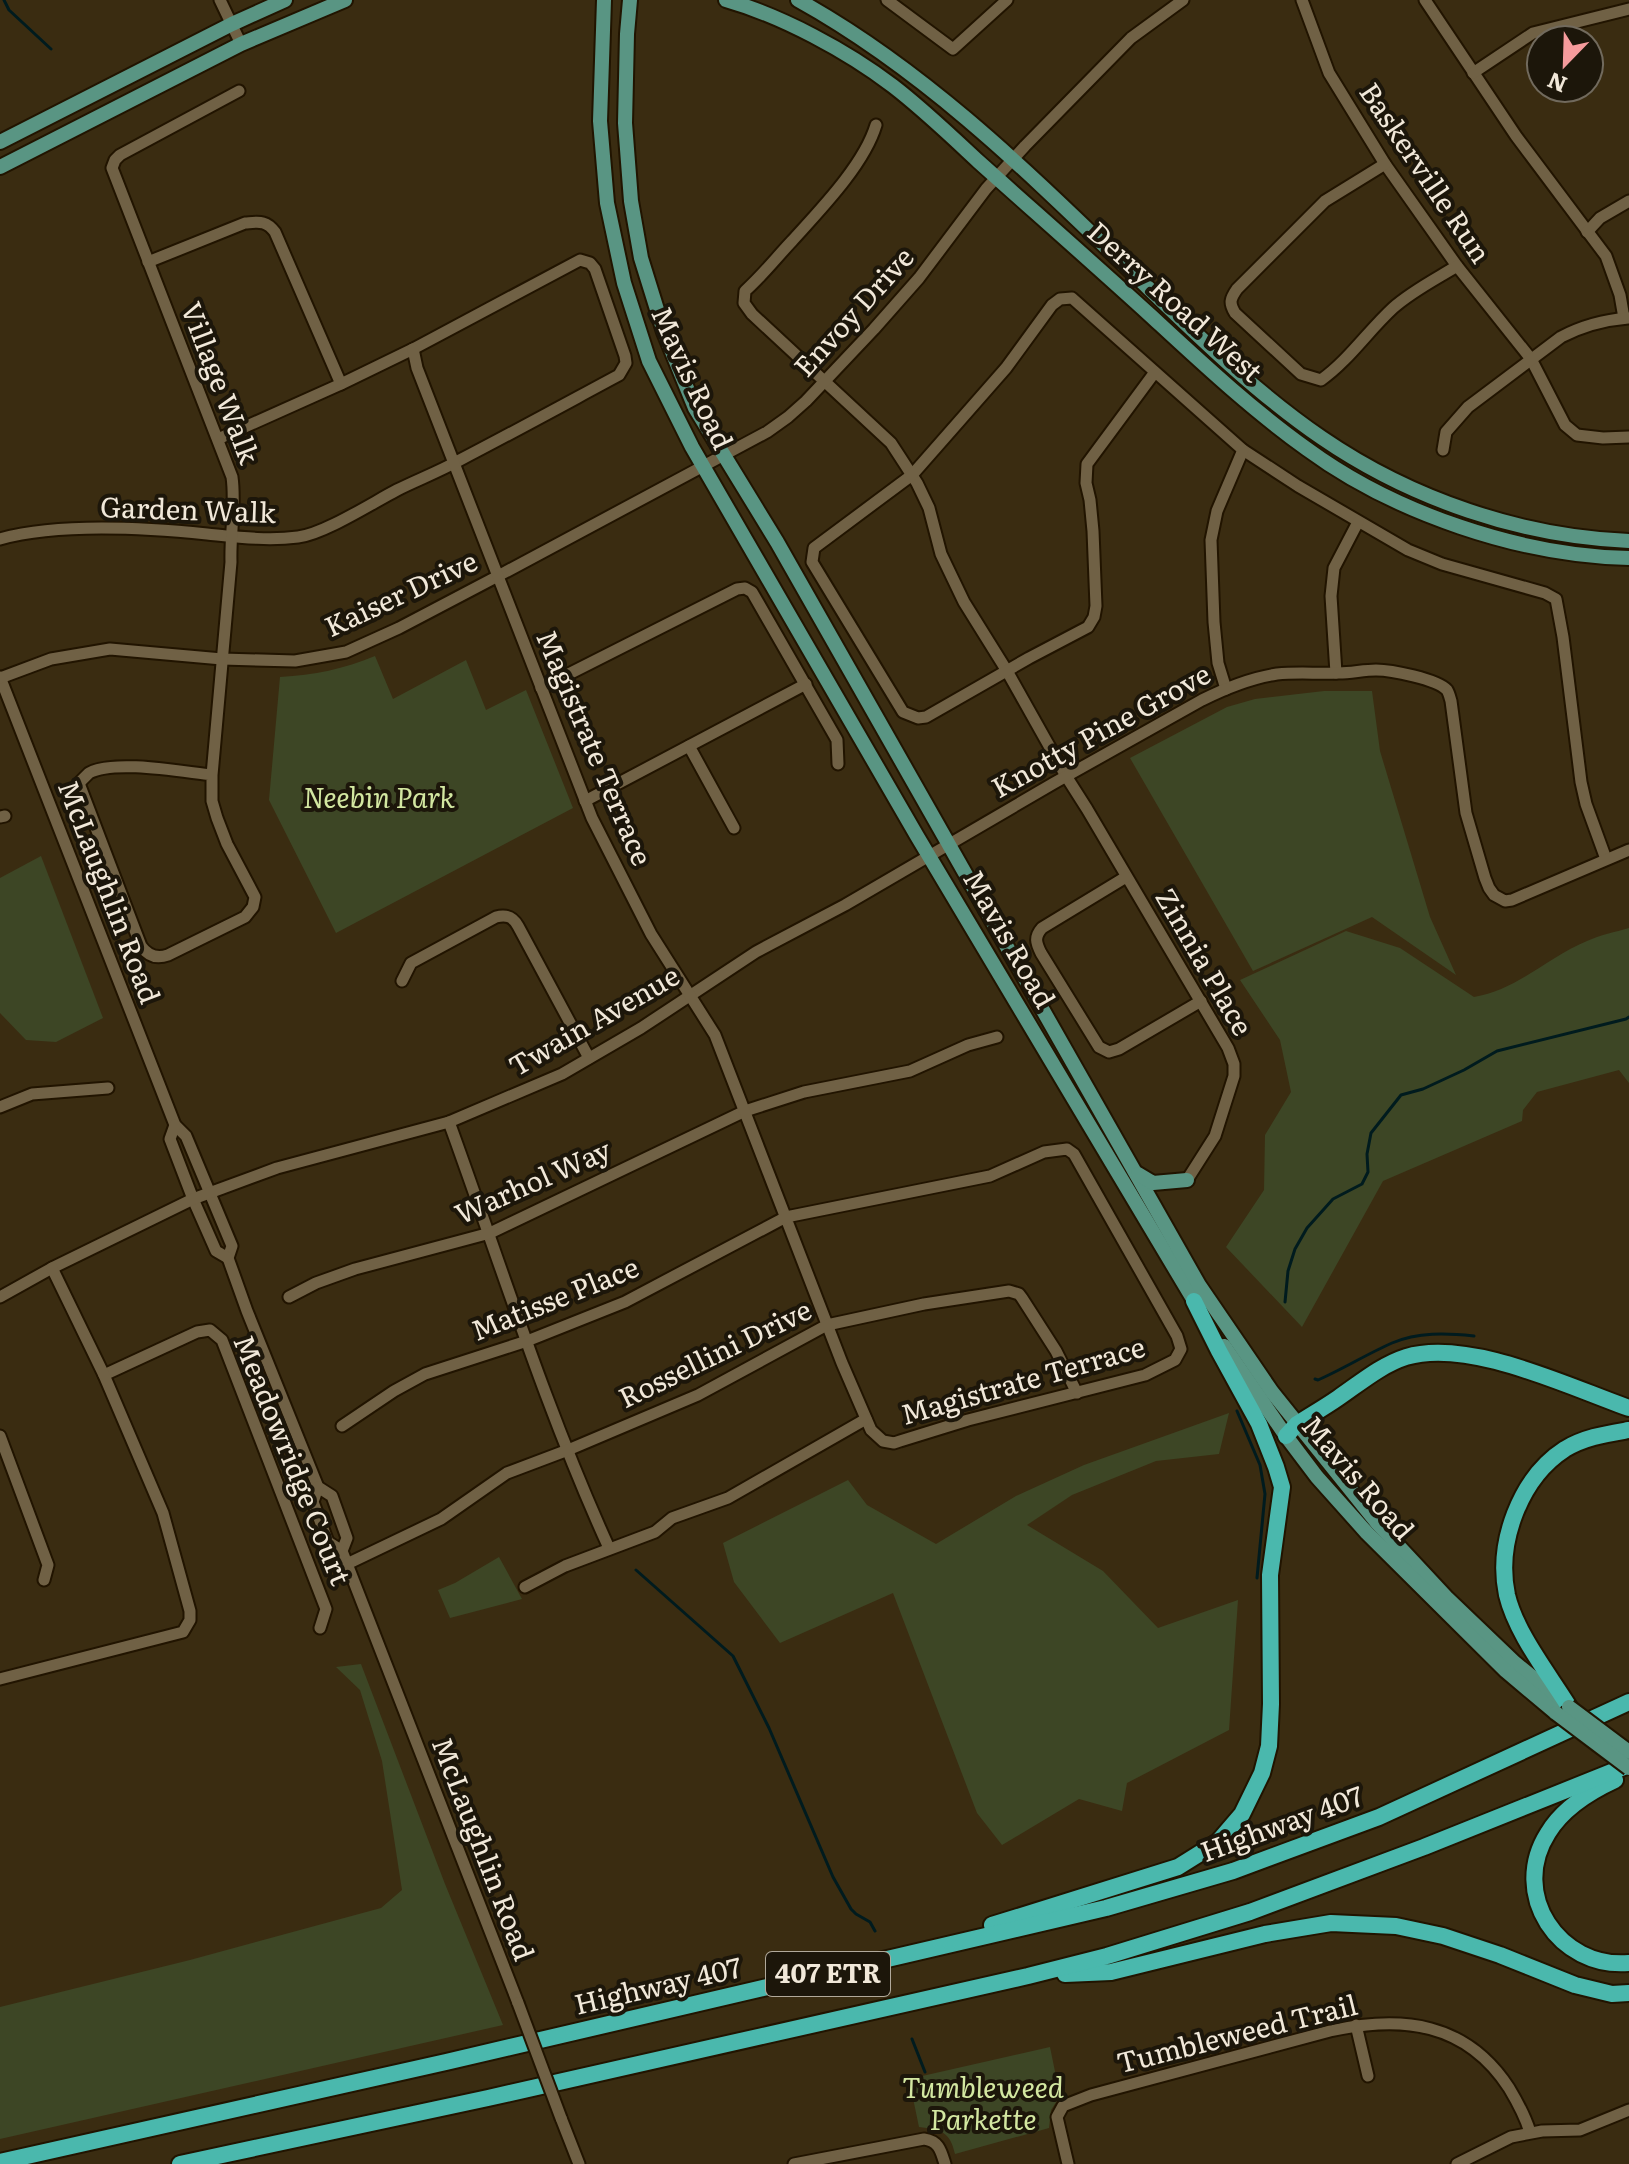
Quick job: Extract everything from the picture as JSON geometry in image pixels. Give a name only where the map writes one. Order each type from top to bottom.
[{"type":"highway","points":[[940,1948],[975,1930],[1178,1867],[1218,1842],[1242,1814],[1262,1773],[1269,1746],[1271,1704],[1270,1575],[1282,1487],[1259,1424],[1193,1291]]},
{"type":"highway","points":[[1292,1430],[1390,1363],[1409,1356],[1457,1352],[1488,1358],[1629,1408]]},
{"type":"highway","points":[[1562,1710],[1517,1622],[1507,1595],[1507,1541],[1517,1506],[1544,1467],[1564,1450],[1589,1437],[1629,1430]]},
{"type":"highway","points":[[1603,1713],[1629,1692]]},
{"type":"highway","name":"Highway 407","points":[[0,2162],[1106,1908],[1233,1871],[1379,1817],[1629,1702]]},
{"type":"highway","points":[[1629,1769],[1573,1804],[1548,1833],[1538,1854],[1534,1873],[1538,1902],[1547,1925],[1564,1944],[1587,1958],[1614,1965],[1629,1963]]},
{"type":"highway","name":"407 ETR","points":[[180,2164],[488,2098],[1107,1956],[1250,1912],[1629,1769]]},
{"type":"highway","points":[[1028,1976],[1111,1972],[1265,1934],[1331,1923],[1396,1926],[1443,1936],[1575,1985],[1612,1994],[1629,1993]]},
{"type":"main road","points":[[0,142],[285,0]]},
{"type":"main road","points":[[0,167],[241,44],[345,0]]},
{"type":"main road","name":"Mavis Road","points":[[604,0],[600,121],[607,203],[636,328],[679,423],[929,855],[1193,1291],[1272,1392],[1317,1477],[1367,1533],[1506,1671],[1629,1752]]},
{"type":"main road","name":"Mavis Road","points":[[630,0],[625,123],[631,201],[641,258],[664,332],[695,408],[777,542],[1135,1172],[1193,1291]]},
{"type":"main road","name":"Derry Road West","points":[[726,0],[821,41],[892,86],[1253,408],[1309,451],[1365,486],[1424,514],[1502,540],[1552,552],[1629,558]]},
{"type":"main road","name":"Derry Road West","points":[[798,0],[836,21],[935,92],[1012,159],[1182,321],[1298,420],[1347,453],[1372,469],[1432,497],[1505,521],[1554,533],[1629,541]]},
{"type":"main road","points":[[20,156],[18,148],[30,127]]},
{"type":"main road","points":[[1135,1172],[1153,1183],[1187,1180]]},
{"type":"main road","name":"Mavis Road","points":[[1562,1710],[1629,1769]]},
{"type":"street","points":[[220,0],[241,44]]},
{"type":"street","points":[[887,0],[953,49],[1007,0]]},
{"type":"street","name":"Baskerville Run","points":[[1302,0],[1329,73],[1385,164],[1457,266],[1531,359],[1565,425],[1577,435],[1629,437]]},
{"type":"street","points":[[1425,0],[1516,136],[1606,256],[1626,318],[1576,329],[1561,337],[1468,407],[1446,432],[1443,450]]},
{"type":"street","name":"Envoy Drive","points":[[703,466],[767,432],[788,417],[825,381],[919,278],[1012,159],[1131,38],[1176,2]]},
{"type":"street","points":[[1473,73],[1533,33],[1629,9]]},
{"type":"street","name":"Village Walk","points":[[212,775],[124,766],[89,773],[80,782],[141,946],[151,956],[168,955],[245,917],[253,907],[255,897],[227,844],[212,801],[231,562],[232,477],[112,168],[115,160],[130,149],[239,91]]},
{"type":"street","name":"Zinnia Place","points":[[876,125],[870,142],[826,204],[745,291],[744,303],[752,314],[891,443],[912,475],[929,508],[941,554],[964,602],[1228,1048],[1235,1071],[1215,1136],[1187,1180]]},
{"type":"street","points":[[1385,164],[1325,201],[1237,289],[1230,304],[1235,313],[1301,374],[1321,380],[1336,369],[1392,309],[1457,266]]},
{"type":"street","points":[[1587,232],[1600,218],[1629,201]]},
{"type":"street","points":[[148,262],[245,223],[262,221],[270,225],[341,384]]},
{"type":"street","points":[[218,439],[413,349],[580,260],[590,263],[595,269],[625,356],[626,363],[619,375],[454,463]]},
{"type":"street","points":[[1155,372],[1087,464],[1096,606],[1092,622],[926,717],[906,715],[812,562],[814,548],[912,475],[1006,368],[1052,305],[1060,299],[1072,298],[1243,450],[1290,481],[1408,550],[1442,564],[1545,593],[1556,599],[1581,782],[1606,859]]},
{"type":"street","name":"Magistrate Terrace","points":[[413,349],[417,368],[592,818],[651,934],[715,1035],[827,1325],[871,1430],[883,1441],[894,1443],[968,1420],[1145,1375],[1175,1360],[1181,1349],[1177,1336],[1094,1187],[1074,1154],[1067,1149],[1044,1152],[990,1176],[786,1217]]},
{"type":"street","points":[[1226,689],[1218,663],[1211,540],[1217,511],[1243,450]]},
{"type":"street","name":"Garden Walk","points":[[0,539],[17,534],[118,529],[230,538],[301,537],[319,531],[454,463]]},
{"type":"street","name":"Kaiser Drive","points":[[0,677],[51,659],[110,649],[222,659],[295,661],[346,652],[399,628],[703,466]]},
{"type":"street","points":[[1336,673],[1331,596],[1334,568],[1358,522]]},
{"type":"street","points":[[541,688],[737,589],[745,588],[752,592],[837,740],[838,764]]},
{"type":"street","name":"Knotty Pine Grove","points":[[949,844],[1226,689],[1277,674],[1378,670],[1437,684],[1448,691],[1466,813],[1489,888],[1494,895],[1508,901],[1629,850]]},
{"type":"street","name":"McLaughlin Road","points":[[0,677],[175,1125],[186,1136],[232,1246],[228,1258],[318,1487],[332,1496],[347,1538],[342,1551]]},
{"type":"street","points":[[585,801],[806,684]]},
{"type":"street","points":[[689,746],[734,828]]},
{"type":"street","name":"Twain Avenue","points":[[0,1297],[193,1199],[290,1165],[449,1122],[562,1074],[641,1028],[756,952],[845,905],[949,844]]},
{"type":"street","points":[[1126,877],[1042,928],[1036,935],[1041,953],[1099,1047],[1109,1052],[1131,1043],[1201,1001]]},
{"type":"street","points":[[402,981],[411,963],[496,917],[510,917],[518,926],[589,1058]]},
{"type":"street","name":"Warhol Way","points":[[289,1297],[355,1269],[490,1233],[745,1111],[804,1092],[910,1071],[968,1045],[997,1037]]},
{"type":"street","points":[[0,1107],[32,1094],[108,1088]]},
{"type":"street","points":[[449,1122],[527,1341],[609,1548]]},
{"type":"street","name":"McLaughlin Road","points":[[175,1125],[170,1139],[193,1199],[216,1251],[228,1258]]},
{"type":"street","name":"Matisse Place","points":[[342,1426],[425,1374],[527,1341],[625,1302],[786,1217]]},
{"type":"street","points":[[0,1679],[183,1632],[190,1620],[163,1513],[104,1375],[52,1268]]},
{"type":"street","name":"Rossellini Drive","points":[[347,1564],[441,1519],[507,1473],[698,1395],[827,1325],[924,1304],[1009,1291],[1022,1298],[1056,1351],[1077,1393]]},
{"type":"street","name":"Meadowridge Court","points":[[104,1375],[197,1332],[210,1330],[222,1340],[326,1609],[320,1628]]},
{"type":"street","points":[[525,1587],[565,1566],[655,1532],[672,1518],[728,1498],[866,1419]]},
{"type":"street","points":[[0,1436],[48,1565],[44,1580]]},
{"type":"street","name":"McLaughlin Road","points":[[318,1487],[313,1502],[328,1542],[342,1551],[579,2164]]},
{"type":"street","name":"Tumbleweed Trail","points":[[1068,2164],[1057,2117],[1063,2106],[1091,2095],[1356,2025],[1408,2024],[1439,2030],[1465,2042],[1496,2069],[1522,2110],[1530,2132]]},
{"type":"street","points":[[1356,2025],[1368,2076]]},
{"type":"street","points":[[1457,2164],[1511,2137],[1530,2132],[1580,2130],[1628,2112]]},
{"type":"street","points":[[794,2164],[823,2161],[924,2139],[933,2140],[939,2146],[945,2164]]},
{"type":"green space","name":"Neebin Park","points":[[375,656],[393,699],[466,660],[486,710],[526,690],[573,808],[336,933],[269,800],[280,677],[329,671]]},
{"type":"green space","points":[[1324,691],[1372,691],[1380,751],[1430,917],[1456,975],[1372,917],[1253,971],[1130,758],[1227,707],[1255,699]]},
{"type":"green space","points":[[41,856],[103,1018],[56,1042],[26,1040],[0,1013],[0,878]]},
{"type":"green space","points":[[1629,928],[1629,1083],[1619,1070],[1537,1092],[1523,1110],[1522,1121],[1383,1181],[1302,1327],[1226,1247],[1264,1190],[1265,1135],[1291,1092],[1280,1040],[1240,980],[1346,931],[1400,948],[1474,997],[1504,988],[1587,941]]},
{"type":"green space","points":[[1229,1413],[1219,1454],[1156,1461],[1072,1495],[1027,1525],[1103,1571],[1158,1628],[1238,1600],[1229,1730],[1127,1783],[1122,1811],[1079,1799],[1002,1845],[977,1813],[893,1593],[780,1643],[734,1582],[723,1543],[848,1480],[867,1505],[936,1544],[1016,1496],[1084,1465]]},
{"type":"green space","points":[[499,1557],[522,1599],[450,1618],[438,1590]]},
{"type":"green space","points":[[361,1664],[503,2025],[0,2139],[0,2007],[381,1908],[402,1890],[382,1761],[360,1690],[336,1667]]},
{"type":"green space","name":"Tumbleweed Parkette","points":[[1050,2047],[1060,2096],[1051,2110],[1049,2128],[955,2154],[950,2140],[943,2133],[919,2127],[909,2079]]},
{"type":"waterway","points":[[4,0],[9,10],[51,49]]},
{"type":"waterway","points":[[1285,1302],[1288,1271],[1295,1249],[1307,1228],[1333,1199],[1362,1184],[1368,1172],[1371,1133],[1401,1095],[1423,1089],[1497,1051],[1629,1017]]},
{"type":"waterway","points":[[1315,1379],[1402,1339],[1432,1334],[1474,1336]]},
{"type":"waterway","points":[[1237,1411],[1260,1465],[1265,1494],[1257,1578]]},
{"type":"waterway","points":[[636,1570],[733,1656],[769,1728],[833,1877],[851,1909],[870,1922],[875,1931]]},
{"type":"waterway","points":[[912,2039],[925,2072]]}]
